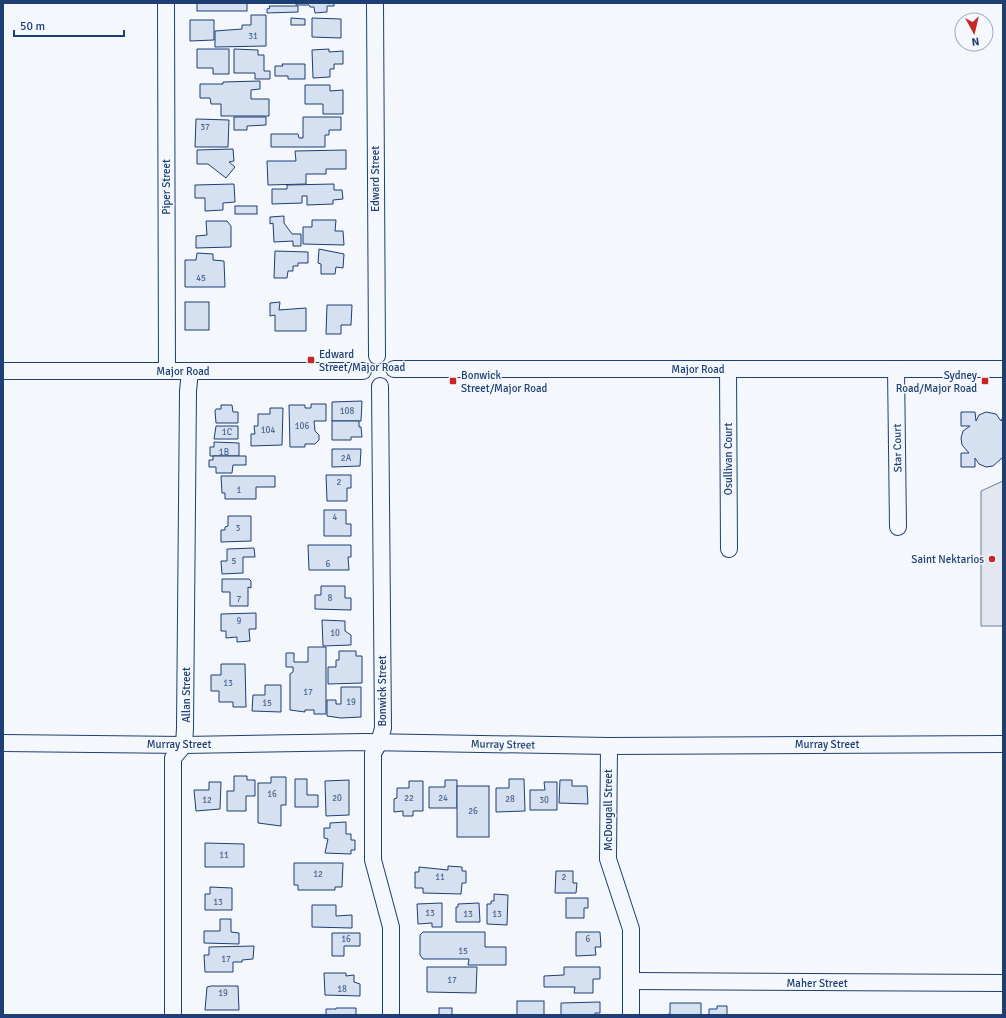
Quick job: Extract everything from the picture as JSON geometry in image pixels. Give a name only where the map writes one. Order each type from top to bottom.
[{"type":"street","name":"Piper Street","points":[[166,3],[167,370]]},
{"type":"street","name":"Edward Street","points":[[375,3],[377,356]]},
{"type":"street","points":[[377,356],[386,358],[394,369],[392,378],[385,385],[380,386],[376,386],[368,382],[363,371],[366,363],[377,356]]},
{"type":"street","name":"Major Road","points":[[394,369],[1003,370]]},
{"type":"street","name":"Osullivan Court","points":[[728,369],[729,549]]},
{"type":"street","name":"Star Court","points":[[896,369],[898,527]]},
{"type":"street","name":"Major Road","points":[[3,371],[363,371]]},
{"type":"street","name":"Allan Street","points":[[184,745],[188,391],[190,371]]},
{"type":"street","name":"Bonwick Street","points":[[380,386],[383,728],[379,743],[373,753],[373,860],[391,927],[391,1015]]},
{"type":"street","name":"Murray Street","points":[[3,743],[184,745],[379,743],[609,746],[1003,744]]},
{"type":"street","points":[[173,1015],[173,758],[184,745]]},
{"type":"street","name":"McDougall Street","points":[[609,746],[608,859],[631,929],[631,1015]]},
{"type":"street","name":"Maher Street","points":[[631,981],[1003,983]]},
{"type":"shaded area","points":[[1003,481],[1003,626],[981,626],[981,491]]},
{"type":"building","points":[[197,3],[247,3],[247,11],[197,11]]},
{"type":"building","points":[[296,3],[334,3],[334,6],[327,6],[327,12],[315,13],[314,7],[310,7],[309,5],[296,5]]},
{"type":"building","points":[[269,6],[298,6],[298,12],[267,13],[267,9],[270,8]]},
{"type":"building","points":[[251,15],[266,15],[266,46],[215,47],[215,31],[242,29],[242,25],[251,25]]},
{"type":"building","points":[[291,18],[305,19],[305,25],[291,25]]},
{"type":"building","points":[[312,18],[341,19],[341,38],[312,37]]},
{"type":"building","points":[[190,20],[214,20],[214,40],[190,41]]},
{"type":"building","points":[[197,49],[229,49],[229,74],[213,74],[213,68],[197,68]]},
{"type":"building","points":[[234,49],[258,50],[258,55],[264,55],[264,71],[270,71],[270,79],[255,79],[255,73],[234,73]]},
{"type":"building","points":[[329,49],[329,52],[343,51],[343,64],[334,64],[334,69],[330,69],[330,77],[313,78],[312,50]]},
{"type":"building","points":[[282,64],[305,64],[305,79],[288,79],[288,76],[275,76],[275,66],[283,66]]},
{"type":"building","points":[[260,81],[260,89],[251,90],[251,99],[269,99],[269,116],[221,116],[221,104],[211,104],[210,98],[200,98],[200,84]]},
{"type":"building","points":[[305,85],[330,85],[330,91],[343,90],[343,114],[323,114],[323,104],[305,104]]},
{"type":"building","points":[[234,117],[266,117],[266,125],[247,126],[247,130],[234,130]]},
{"type":"building","points":[[303,117],[341,117],[341,130],[329,130],[329,135],[325,135],[325,147],[271,147],[271,134],[298,134],[299,138],[303,138]]},
{"type":"building","points":[[196,119],[229,120],[228,147],[195,147]]},
{"type":"building","points":[[233,149],[234,161],[229,162],[235,167],[226,178],[208,164],[197,164],[197,150]]},
{"type":"building","points":[[346,150],[346,169],[326,169],[326,174],[306,174],[306,184],[268,185],[267,161],[296,161],[295,151]]},
{"type":"building","points":[[234,184],[235,202],[223,203],[223,210],[205,211],[205,198],[195,198],[195,185]]},
{"type":"building","points":[[334,184],[334,190],[342,190],[343,199],[333,200],[333,204],[307,205],[307,196],[302,196],[302,203],[272,204],[272,189],[287,189],[287,185]]},
{"type":"building","points":[[235,206],[257,206],[257,214],[235,214]]},
{"type":"building","points":[[284,216],[284,223],[292,234],[301,234],[301,246],[293,246],[293,241],[274,242],[273,223],[270,224],[270,217]]},
{"type":"building","points":[[312,220],[336,220],[335,231],[343,231],[344,245],[303,244],[303,227],[312,227]]},
{"type":"building","points":[[206,221],[227,221],[231,226],[231,247],[196,248],[196,236],[207,235]]},
{"type":"building","points":[[319,249],[344,254],[343,268],[336,267],[335,274],[321,274],[321,264],[318,263]]},
{"type":"building","points":[[275,251],[308,252],[308,263],[298,263],[298,266],[293,266],[293,271],[288,271],[287,278],[274,278]]},
{"type":"building","points":[[197,253],[213,254],[213,260],[224,261],[225,287],[185,287],[185,260],[196,260]]},
{"type":"building","points":[[185,302],[209,302],[209,330],[185,330]]},
{"type":"building","points":[[280,302],[279,310],[306,308],[306,331],[275,331],[275,315],[270,316],[270,303]]},
{"type":"building","points":[[327,305],[352,305],[351,325],[341,325],[341,334],[326,334]]},
{"type":"building","points":[[362,401],[361,421],[332,421],[332,402]]},
{"type":"building","points":[[311,404],[326,404],[326,421],[314,421],[315,431],[319,435],[319,440],[315,444],[305,444],[305,447],[290,447],[289,405],[305,405],[305,408],[311,408]]},
{"type":"building","points":[[221,405],[232,405],[233,412],[238,412],[238,423],[216,423],[215,411],[216,409],[221,409]]},
{"type":"building","points":[[270,408],[283,408],[282,445],[251,446],[251,434],[255,434],[254,426],[258,426],[258,414],[270,414]]},
{"type":"building","points":[[961,412],[975,412],[976,421],[979,415],[986,412],[996,414],[1001,421],[1003,417],[1003,462],[1002,458],[993,466],[986,467],[979,464],[975,458],[975,467],[961,467],[961,453],[969,453],[962,445],[961,438],[963,431],[970,426],[961,426]]},
{"type":"building","points":[[332,421],[359,421],[362,437],[351,437],[351,440],[332,440]]},
{"type":"building","points":[[216,426],[238,426],[238,439],[214,439]]},
{"type":"building","points":[[214,442],[239,443],[239,456],[210,456],[210,447],[214,447]]},
{"type":"building","points":[[332,449],[361,449],[360,466],[332,467]]},
{"type":"building","points":[[213,456],[246,456],[246,465],[233,465],[232,473],[216,473],[216,467],[209,467],[209,460],[213,460]]},
{"type":"building","points":[[326,475],[351,475],[351,488],[347,488],[347,501],[327,501]]},
{"type":"building","points":[[221,476],[275,476],[275,487],[256,487],[256,499],[225,499],[225,493],[222,493]]},
{"type":"building","points":[[324,510],[346,510],[346,524],[351,524],[351,536],[324,536]]},
{"type":"building","points":[[228,516],[251,516],[251,541],[221,542],[221,530],[225,530],[225,527],[228,526]]},
{"type":"building","points":[[308,545],[351,545],[351,557],[348,557],[349,570],[309,570]]},
{"type":"building","points":[[254,548],[255,557],[243,557],[243,573],[222,574],[221,561],[227,561],[227,549]]},
{"type":"building","points":[[222,579],[249,579],[251,581],[251,588],[248,587],[248,606],[230,606],[230,592],[222,592]]},
{"type":"building","points":[[321,586],[345,586],[345,598],[351,598],[351,610],[315,609],[315,595],[321,595]]},
{"type":"building","points":[[256,613],[256,629],[249,629],[250,641],[237,642],[237,637],[226,638],[226,631],[221,631],[221,614]]},
{"type":"building","points":[[322,620],[345,621],[345,631],[351,635],[351,645],[323,646]]},
{"type":"building","points":[[308,647],[326,647],[326,714],[314,714],[314,710],[305,710],[305,712],[290,710],[290,674],[293,672],[293,667],[286,667],[286,653],[294,653],[294,662],[308,662]]},
{"type":"building","points":[[339,651],[356,651],[356,656],[362,656],[362,683],[328,684],[328,667],[336,667],[336,660],[339,660]]},
{"type":"building","points":[[221,664],[245,664],[246,707],[233,707],[233,702],[219,702],[219,691],[211,691],[211,675],[221,675]]},
{"type":"building","points":[[265,685],[281,685],[281,712],[252,711],[253,695],[265,695]]},
{"type":"building","points":[[341,687],[361,687],[361,717],[341,718],[327,716],[327,700],[336,700],[336,704],[341,704]]},
{"type":"building","points":[[234,776],[247,776],[247,780],[255,780],[255,796],[246,796],[246,811],[227,811],[227,791],[234,791]]},
{"type":"building","points":[[271,777],[286,777],[286,805],[281,805],[281,826],[258,823],[258,783],[271,783]]},
{"type":"building","points":[[295,779],[307,779],[307,795],[318,795],[318,807],[295,807]]},
{"type":"building","points":[[509,779],[524,779],[525,811],[496,812],[496,788],[509,788]]},
{"type":"building","points":[[349,780],[349,815],[326,816],[325,781]]},
{"type":"building","points":[[445,780],[457,780],[457,808],[429,808],[429,787],[445,787]]},
{"type":"building","points":[[560,780],[572,780],[572,786],[587,786],[588,804],[559,803]]},
{"type":"building","points":[[409,781],[423,781],[423,811],[413,811],[413,816],[403,816],[403,811],[394,812],[394,799],[397,798],[397,788],[409,788]]},
{"type":"building","points":[[209,782],[221,782],[220,809],[196,811],[194,790],[209,790]]},
{"type":"building","points":[[544,782],[557,782],[557,810],[530,810],[530,790],[545,790]]},
{"type":"building","points":[[457,786],[489,786],[489,837],[457,837]]},
{"type":"building","points":[[346,822],[346,834],[351,834],[351,840],[355,840],[355,850],[351,850],[351,854],[325,853],[328,839],[324,838],[324,828],[330,828],[330,823]]},
{"type":"building","points":[[205,843],[244,844],[244,867],[205,867]]},
{"type":"building","points":[[294,863],[343,863],[342,887],[335,887],[335,890],[298,890],[298,885],[294,885]]},
{"type":"building","points":[[448,866],[462,867],[462,871],[466,871],[466,883],[462,883],[461,894],[423,893],[423,888],[415,888],[415,872],[419,872],[419,867],[448,870]]},
{"type":"building","points":[[556,871],[573,871],[573,883],[577,883],[576,893],[555,893]]},
{"type":"building","points":[[210,887],[232,888],[232,910],[205,910],[205,894],[210,894]]},
{"type":"building","points":[[494,894],[508,895],[507,925],[487,924],[487,904],[491,904],[491,901],[494,901]]},
{"type":"building","points":[[566,898],[588,898],[588,908],[584,908],[584,918],[566,918]]},
{"type":"building","points":[[442,903],[442,927],[432,927],[432,923],[418,924],[417,904]]},
{"type":"building","points":[[479,903],[480,922],[456,922],[456,907],[458,907],[458,904]]},
{"type":"building","points":[[312,905],[336,905],[336,916],[352,915],[352,928],[312,927]]},
{"type":"building","points":[[220,919],[231,919],[231,932],[239,933],[239,944],[204,943],[204,931],[220,931]]},
{"type":"building","points":[[423,932],[485,932],[485,947],[506,947],[506,965],[468,965],[469,959],[423,959],[420,955],[420,935]]},
{"type":"building","points":[[576,932],[600,932],[601,947],[595,947],[596,955],[576,956]]},
{"type":"building","points":[[332,933],[360,933],[360,946],[344,946],[344,956],[332,956]]},
{"type":"building","points":[[254,946],[253,959],[242,960],[242,962],[233,962],[233,972],[205,972],[204,955],[209,955],[209,947]]},
{"type":"building","points":[[427,967],[477,967],[476,993],[427,992]]},
{"type":"building","points":[[564,967],[600,967],[600,979],[593,979],[593,993],[574,993],[575,987],[544,987],[544,976],[564,975]]},
{"type":"building","points":[[324,973],[346,973],[346,976],[354,975],[354,982],[360,984],[360,996],[325,995]]},
{"type":"building","points":[[238,986],[239,1010],[205,1010],[207,987]]},
{"type":"building","points":[[517,1001],[544,1001],[544,1015],[517,1015]]},
{"type":"building","points":[[600,1002],[600,1013],[595,1013],[595,1015],[561,1015],[561,1003]]},
{"type":"building","points":[[670,1003],[701,1003],[701,1015],[664,1015],[670,1014]]},
{"type":"building","points":[[717,1006],[727,1006],[727,1015],[709,1015],[709,1009],[717,1009]]},
{"type":"building","points":[[356,1008],[356,1015],[326,1015],[326,1009]]},
{"type":"building","points":[[439,1008],[452,1008],[452,1015],[439,1015]]},
{"type":"place","name":"Edward Street/Major Road","points":[[311,360]]},
{"type":"place","name":"Bonwick Street/Major Road","points":[[453,381]]},
{"type":"place","name":"Sydney Road/Major Road","points":[[985,381]]},
{"type":"place","name":"Saint Nektarios","points":[[992,559]]}]
